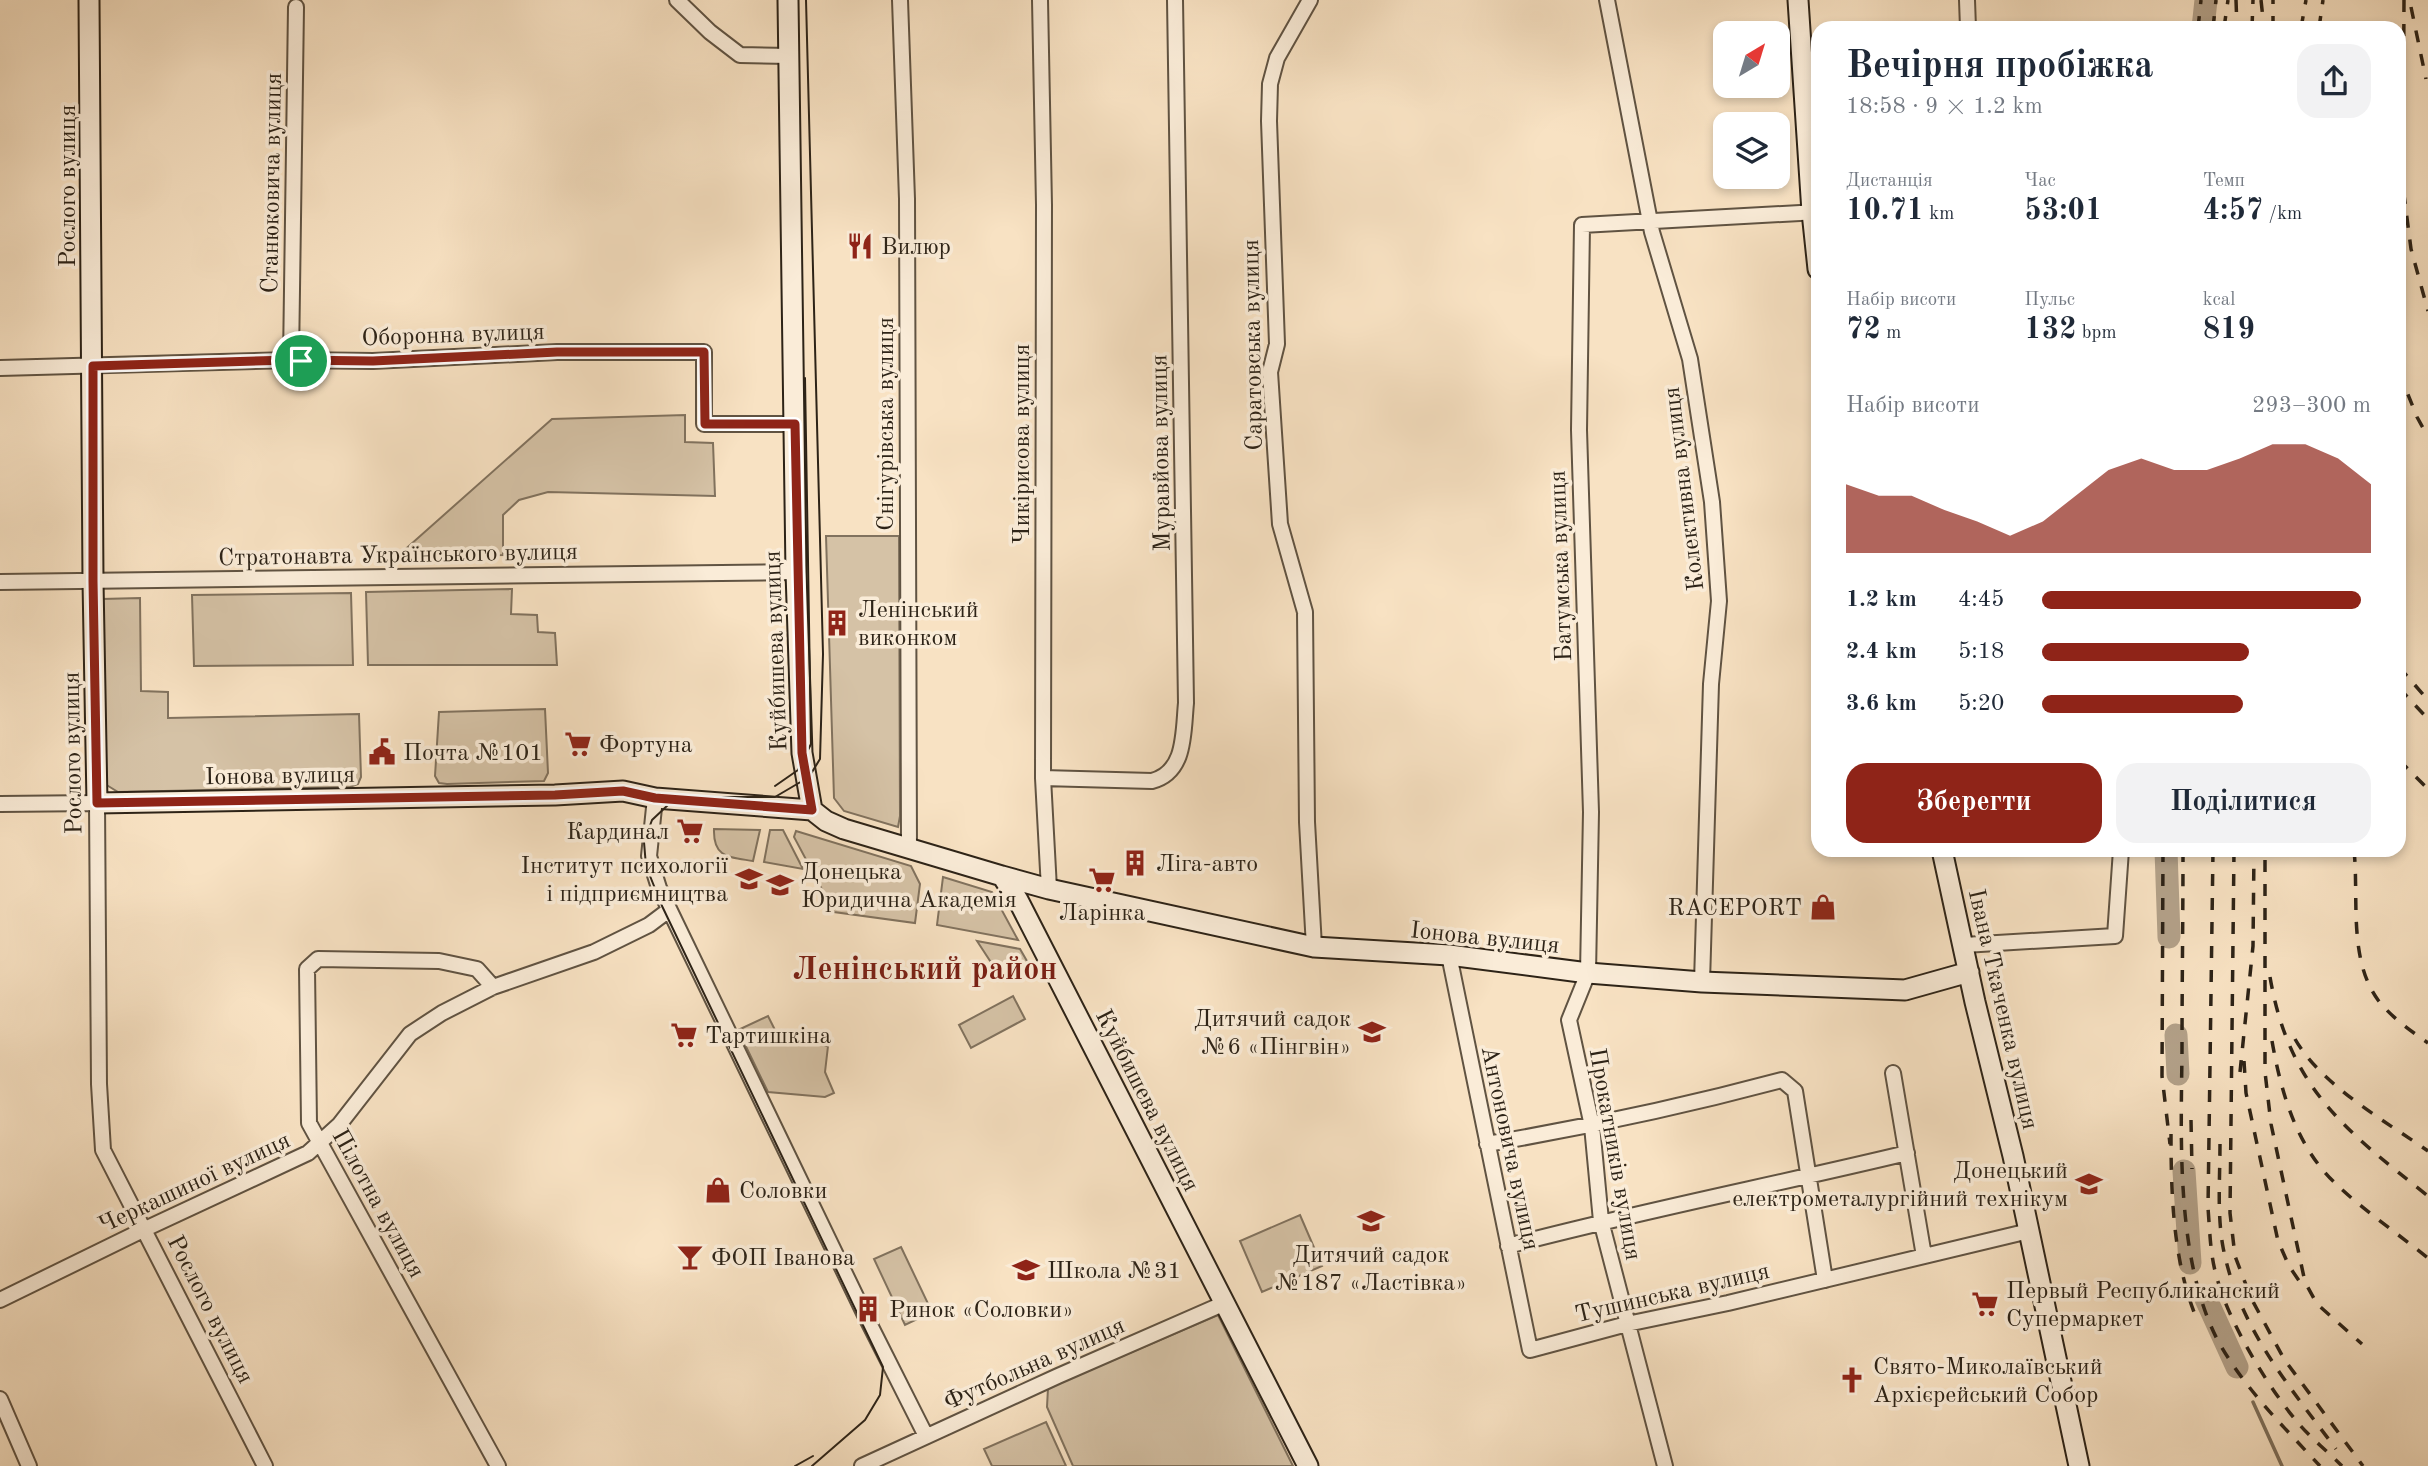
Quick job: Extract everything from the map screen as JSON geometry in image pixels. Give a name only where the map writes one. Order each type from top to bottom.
[{"type":"main road","name":"Рослого вулиця","points":[[89,0],[97,803]]},
{"type":"main road","name":"Куйбишева вулиця","points":[[788,0],[796,572],[802,753],[812,810]]},
{"type":"main road","points":[[1798,0],[1811,162]]},
{"type":"main road","name":"Іонова вулиця","points":[[97,803],[555,795],[623,791],[655,798],[812,810]]},
{"type":"main road","points":[[812,810],[826,821],[844,829],[1002,876]]},
{"type":"main road","name":"Івана Ткаченка вулиця","points":[[1944,857],[2029,1231],[2079,1466]]},
{"type":"main road","name":"Куйбишева вулиця","points":[[1002,876],[1018,900],[1308,1466]]},
{"type":"main road","name":"Іонова вулиця","points":[[1002,876],[1049,889],[1314,947],[1449,955],[1588,973],[1702,982],[1905,989],[1969,972]]},
{"type":"street","points":[[677,0],[709,32],[740,55],[789,56]]},
{"type":"street","name":"Снігурівська вулиця","points":[[900,0],[907,200],[909,848]]},
{"type":"street","name":"Чикірисова вулиця","points":[[1040,0],[1044,205],[1043,778],[1049,889]]},
{"type":"street","name":"Муравйова вулиця","points":[[1043,778],[1152,781],[1166,777],[1177,764],[1184,727],[1186,703],[1175,0]]},
{"type":"street","name":"Саратовська вулиця","points":[[1310,0],[1277,58],[1270,85],[1277,344],[1270,372],[1280,524],[1305,612],[1307,822],[1314,947]]},
{"type":"street","name":"Колективна вулиця","points":[[1608,0],[1650,222],[1690,359],[1712,502],[1719,601],[1711,684],[1702,982]]},
{"type":"street","points":[[1967,0],[1968,21]]},
{"type":"street","name":"Станюковича вулиця","points":[[291,360],[296,7]]},
{"type":"street","points":[[1650,222],[1811,212]]},
{"type":"street","name":"Батумська вулиця","points":[[1588,973],[1591,812],[1579,430],[1582,225],[1650,222]]},
{"type":"street","name":"Оборонна вулиця","points":[[0,368],[291,360],[373,361],[557,352],[704,352],[705,424],[795,424]]},
{"type":"street","name":"Стратонавта Українського вулиця","points":[[0,582],[796,572]]},
{"type":"street","points":[[655,798],[649,856],[659,888],[864,1314],[926,1436]]},
{"type":"street","name":"Іонова вулиця","points":[[0,804],[97,803]]},
{"type":"street","name":"Рослого вулиця","points":[[97,803],[99,1084],[103,1150],[265,1466]]},
{"type":"street","points":[[1964,944],[2115,936],[2121,857]]},
{"type":"street","name":"Черкашиної вулиця","points":[[0,1300],[308,1153],[339,1125],[410,1034],[442,1013],[493,987],[594,952],[649,925],[669,910]]},
{"type":"street","name":"Антоновича вулиця","points":[[1449,955],[1530,1349]]},
{"type":"street","name":"Пілотна вулиця","points":[[493,987],[477,969],[439,961],[318,959],[307,969],[309,1123],[498,1466]]},
{"type":"street","name":"Прокатників вулиця","points":[[1588,973],[1569,1020],[1592,1126],[1601,1221],[1665,1466]]},
{"type":"street","points":[[1894,1073],[1924,1256]]},
{"type":"street","points":[[1488,1144],[1690,1105],[1782,1080],[1796,1091],[1807,1177],[1825,1280]]},
{"type":"street","points":[[1508,1246],[1601,1221],[1907,1153]]},
{"type":"street","name":"Тушинська вулиця","points":[[1530,1349],[1626,1324],[2029,1231]]},
{"type":"street","name":"Футбольна вулиця","points":[[862,1466],[1225,1303]]},
{"type":"street","points":[[0,1399],[29,1466]]},
{"type":"shaded area","points":[[685,415],[685,442],[713,443],[715,496],[548,492],[519,500],[503,515],[503,555],[416,557],[407,560],[401,553],[552,419]]},
{"type":"shaded area","points":[[826,536],[899,536],[898,827],[844,811],[834,798]]},
{"type":"shaded area","points":[[512,589],[511,614],[537,615],[538,632],[555,633],[557,665],[368,665],[366,592]]},
{"type":"shaded area","points":[[351,593],[353,665],[194,666],[192,595]]},
{"type":"shaded area","points":[[140,598],[141,691],[168,692],[168,718],[359,714],[361,777],[358,784],[350,787],[118,792],[105,784],[102,599]]},
{"type":"shaded area","points":[[545,709],[548,773],[544,781],[439,783],[435,776],[439,712]]},
{"type":"shaded area","points":[[714,829],[760,830],[753,861],[730,857],[720,851],[714,839]]},
{"type":"shaded area","points":[[770,830],[783,830],[803,869],[764,862]]},
{"type":"shaded area","points":[[796,831],[911,866],[920,884],[915,923],[834,912],[794,837]]},
{"type":"shaded area","points":[[943,877],[992,892],[1018,940],[937,925]]},
{"type":"shaded area","points":[[977,941],[1020,949],[1031,968],[1005,979]]},
{"type":"shaded area","points":[[1013,996],[1025,1019],[971,1048],[959,1025]]},
{"type":"shaded area","points":[[768,1016],[779,1038],[828,1046],[825,1072],[834,1093],[825,1097],[768,1092],[738,1030]]},
{"type":"shaded area","points":[[1300,1215],[1322,1266],[1262,1292],[1240,1241]]},
{"type":"shaded area","points":[[901,1247],[932,1312],[905,1325],[874,1259]]},
{"type":"shaded area","points":[[1218,1315],[1293,1466],[1073,1466],[1047,1407],[1048,1388]]},
{"type":"shaded area","points":[[1046,1422],[1066,1466],[992,1466],[984,1449]]},
{"type":"waterway","points":[[2204,21],[2206,0]]},
{"type":"waterway","points":[[2166,857],[2169,937]]},
{"type":"waterway","points":[[2176,1035],[2178,1074]]},
{"type":"waterway","points":[[2184,1171],[2190,1263]]},
{"type":"waterway","points":[[2206,1299],[2237,1367]]},
{"type":"waterway","points":[[2253,1402],[2282,1466]]},
{"type":"tram line","points":[[806,0],[823,654],[820,759],[809,777],[775,797],[688,797],[669,804],[652,820],[644,842],[646,866],[662,906],[883,1367],[880,1395],[865,1420],[812,1466]]},
{"type":"tram line","points":[[775,786],[798,770],[811,744],[805,378]]},
{"type":"tram line","points":[[795,1466],[813,1456]]},
{"type":"railway","points":[[2199,21],[2201,0]]},
{"type":"railway","points":[[2214,21],[2216,0]]},
{"type":"railway","points":[[2225,21],[2228,0]]},
{"type":"railway","points":[[2236,0],[2237,21]]},
{"type":"railway","points":[[2252,21],[2253,0]]},
{"type":"railway","points":[[2261,0],[2263,21]]},
{"type":"railway","points":[[2273,0],[2273,21]]},
{"type":"railway","points":[[2302,21],[2306,0]]},
{"type":"railway","points":[[2320,21],[2323,0]]},
{"type":"railway","points":[[2404,0],[2404,21]]},
{"type":"railway","points":[[2411,7],[2426,79]]},
{"type":"railway","points":[[2406,210],[2411,249],[2428,311]]},
{"type":"railway","points":[[2406,390],[2428,437]]},
{"type":"railway","points":[[2406,675],[2428,700]]},
{"type":"railway","points":[[2406,695],[2428,719]]},
{"type":"railway","points":[[2406,767],[2428,789]]},
{"type":"railway","points":[[2163,857],[2162,1076],[2170,1144]]},
{"type":"railway","points":[[2183,857],[2182,1161],[2194,1272],[2204,1307],[2227,1357],[2264,1406],[2320,1466]]},
{"type":"railway","points":[[2213,857],[2208,1208],[2215,1269],[2240,1335],[2275,1393],[2299,1424],[2342,1466]]},
{"type":"railway","points":[[2234,857],[2230,1213],[2235,1256],[2251,1298],[2284,1359],[2363,1466]]},
{"type":"railway","points":[[2240,1072],[2253,946],[2254,857]]},
{"type":"railway","points":[[2354,857],[2359,947],[2369,984],[2389,1012],[2428,1043]]},
{"type":"railway","points":[[2265,860],[2265,1072],[2271,1124],[2305,1282],[2317,1304],[2362,1344]]},
{"type":"railway","points":[[2270,977],[2279,1016],[2291,1049],[2306,1078],[2347,1127],[2428,1196]]},
{"type":"railway","points":[[2295,1039],[2306,1056],[2337,1087],[2428,1151]]},
{"type":"railway","points":[[2272,1041],[2280,1080],[2292,1117],[2321,1168],[2357,1203],[2428,1258]]},
{"type":"railway","points":[[2244,1061],[2246,1093],[2278,1241],[2289,1266],[2304,1288]]},
{"type":"railway","points":[[2191,1120],[2192,1169]]},
{"type":"railway","points":[[2171,1134],[2173,1204],[2178,1250],[2188,1296],[2196,1317]]},
{"type":"railway","points":[[2220,1144],[2221,1234],[2230,1276],[2240,1303],[2268,1354],[2336,1449]]},
{"type":"place","name":"Вилюр","points":[[860,246]]},
{"type":"place","name":"Ленінський виконком","points":[[837,623]]},
{"type":"place","name":"Фортуна","points":[[578,744]]},
{"type":"place","name":"Почта №101","points":[[382,752]]},
{"type":"place","name":"Кардинал","points":[[690,831]]},
{"type":"place","name":"Ліга-авто","points":[[1135,863]]},
{"type":"place","name":"Інститут психології і підприємництва","points":[[749,879]]},
{"type":"place","name":"Ларінка","points":[[1102,880]]},
{"type":"place","name":"Донецька Юридична Академія","points":[[780,885]]},
{"type":"place","name":"RACEPORT","points":[[1823,907]]},
{"type":"place","name":"Дитячий садок №6 «Пінгвін»","points":[[1372,1032]]},
{"type":"place","name":"Тартишкіна","points":[[684,1035]]},
{"type":"place","name":"Донецький електрометалургійний технікум","points":[[2089,1184]]},
{"type":"place","name":"Соловки","points":[[718,1190]]},
{"type":"place","name":"Дитячий садок №187 «Ластівка»","points":[[1371,1221]]},
{"type":"place","name":"ФОП Іванова","points":[[690,1257]]},
{"type":"place","name":"Школа №31","points":[[1026,1270]]},
{"type":"place","name":"Первый Республиканский Супермаркет","points":[[1985,1304]]},
{"type":"place","name":"Ринок «Соловки»","points":[[868,1309]]},
{"type":"place","name":"Свято-Миколаївський Архієрейський Собор","points":[[1852,1380]]},
{"type":"district","name":"Ленінський район","points":[[925,968]]},
{"type":"route","points":[[557,352],[704,352],[705,424],[795,424],[796,572],[802,753],[812,810],[655,798],[623,791],[555,795],[97,803],[93,366],[301,361],[373,361],[557,352]]}]
